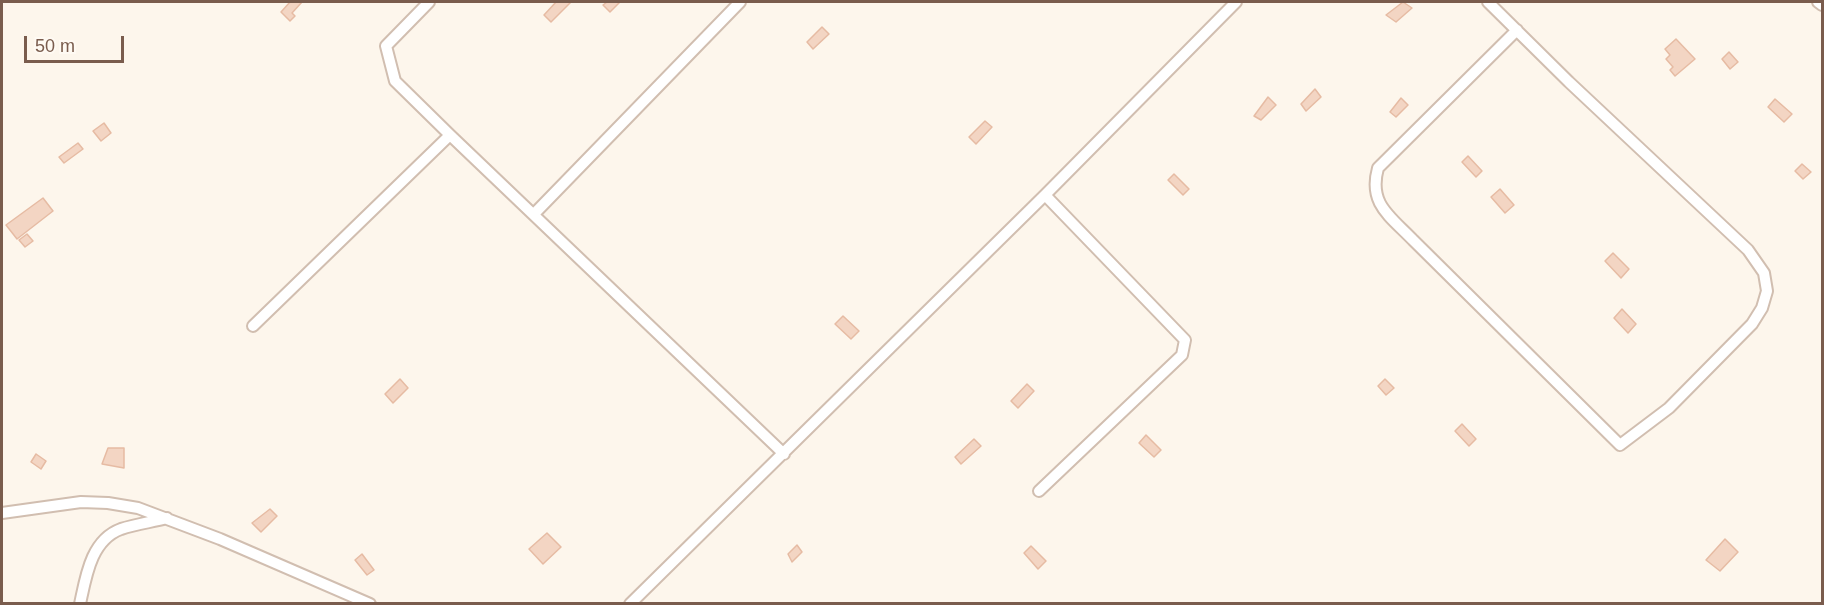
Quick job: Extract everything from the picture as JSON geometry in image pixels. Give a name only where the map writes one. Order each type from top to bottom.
[{"type":"street","points":[[429,2],[386,46],[395,81],[784,454]]},
{"type":"street","points":[[534,214],[740,2]]},
{"type":"street","points":[[630,603],[784,454],[1236,2]]},
{"type":"street","points":[[1488,2],[1678,185],[1730,231],[1748,250],[1764,273],[1767,291],[1762,308],[1752,324],[1669,408],[1620,444],[1413,240],[1382,206],[1376,196],[1374,183],[1378,168],[1517,30]]},
{"type":"street","points":[[1818,2],[1822,5]]},
{"type":"street","points":[[252,326],[450,135]]},
{"type":"street","points":[[1039,491],[1182,355],[1185,340],[1045,195]]},
{"type":"street","points":[[2,513],[81,502],[108,503],[138,508],[370,603]]},
{"type":"street","points":[[80,603],[88,568],[95,550],[107,538],[120,529],[167,518]]},
{"type":"building","points":[[290,2],[302,2],[292,13],[295,16],[290,21],[281,12]]},
{"type":"building","points":[[556,2],[571,2],[551,22],[544,15]]},
{"type":"building","points":[[607,2],[620,2],[610,12],[603,5]]},
{"type":"building","points":[[1403,2],[1412,8],[1396,22],[1386,15]]},
{"type":"building","points":[[822,27],[829,34],[813,49],[807,42]]},
{"type":"building","points":[[1676,39],[1695,59],[1675,76],[1670,70],[1673,67],[1666,59],[1670,55],[1665,49]]},
{"type":"building","points":[[1729,52],[1738,62],[1730,69],[1722,59]]},
{"type":"building","points":[[1315,89],[1321,97],[1306,111],[1301,104]]},
{"type":"building","points":[[1268,97],[1276,105],[1261,120],[1254,116]]},
{"type":"building","points":[[1401,98],[1408,105],[1396,117],[1390,112]]},
{"type":"building","points":[[1775,99],[1792,114],[1784,122],[1768,107]]},
{"type":"building","points":[[985,121],[992,127],[976,144],[969,137]]},
{"type":"building","points":[[104,123],[111,133],[101,141],[93,131]]},
{"type":"building","points":[[78,143],[83,149],[64,163],[59,157]]},
{"type":"building","points":[[1468,156],[1482,171],[1476,177],[1462,162]]},
{"type":"building","points":[[1802,164],[1811,172],[1803,179],[1795,171]]},
{"type":"building","points":[[1174,174],[1189,189],[1183,195],[1168,180]]},
{"type":"building","points":[[1500,189],[1514,205],[1505,213],[1491,197]]},
{"type":"building","points":[[43,198],[53,211],[17,239],[6,225]]},
{"type":"building","points":[[27,234],[33,241],[25,247],[19,240]]},
{"type":"building","points":[[1613,253],[1629,269],[1621,278],[1605,261]]},
{"type":"building","points":[[1622,309],[1636,324],[1628,333],[1614,318]]},
{"type":"building","points":[[843,316],[859,331],[851,339],[835,324]]},
{"type":"building","points":[[400,379],[408,388],[393,403],[385,394]]},
{"type":"building","points":[[1385,379],[1394,388],[1386,395],[1378,386]]},
{"type":"building","points":[[1027,384],[1034,391],[1018,408],[1011,401]]},
{"type":"building","points":[[1462,424],[1476,439],[1469,446],[1455,431]]},
{"type":"building","points":[[1146,435],[1161,450],[1154,457],[1139,443]]},
{"type":"building","points":[[974,439],[981,446],[961,464],[955,457]]},
{"type":"building","points":[[108,448],[124,448],[124,468],[102,464]]},
{"type":"building","points":[[36,454],[46,461],[41,469],[31,462]]},
{"type":"building","points":[[270,509],[277,516],[261,532],[252,523]]},
{"type":"building","points":[[547,533],[561,547],[543,564],[529,549]]},
{"type":"building","points":[[1725,539],[1738,552],[1720,571],[1706,560]]},
{"type":"building","points":[[797,545],[802,552],[792,562],[788,554]]},
{"type":"building","points":[[1031,546],[1046,561],[1038,569],[1024,553]]},
{"type":"building","points":[[362,554],[374,570],[367,575],[355,560]]}]
